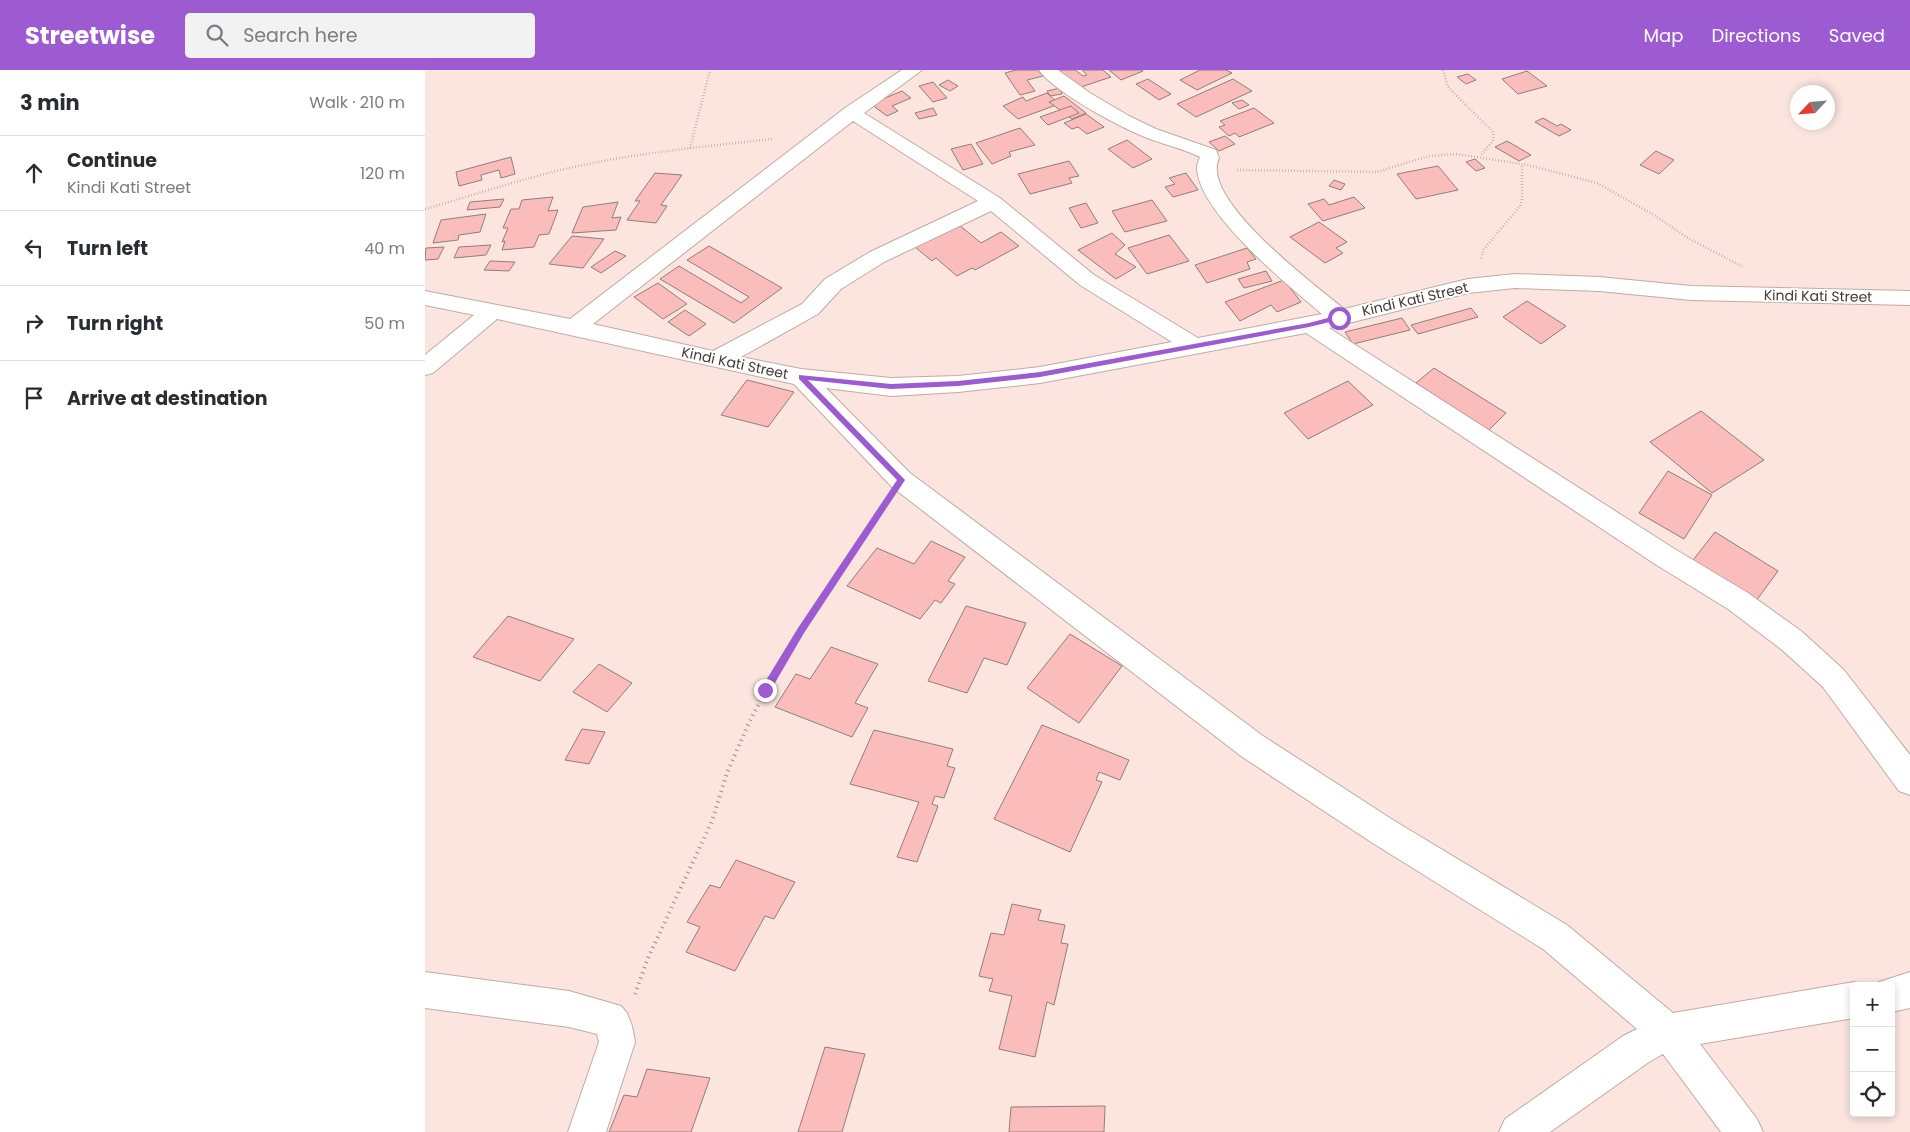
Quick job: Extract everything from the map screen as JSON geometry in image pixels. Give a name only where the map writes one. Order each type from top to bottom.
[{"type":"street","points":[[574,327],[824,132],[913,70]]},
{"type":"street","points":[[1048,70],[1070,89],[1103,108],[1150,132],[1193,147],[1210,156],[1206,166],[1212,190],[1226,210],[1260,248],[1339,318]]},
{"type":"street","points":[[851,112],[993,202],[1087,280],[1193,345]]},
{"type":"street","points":[[716,360],[810,310],[833,284],[877,257],[993,202]]},
{"type":"street","name":"Kindi Kati Street","points":[[425,298],[574,327],[716,360],[801,377],[891,387],[958,384],[1040,375],[1193,345],[1309,325],[1468,286],[1515,281],[1599,284],[1691,294],[1910,298]]},
{"type":"street","points":[[425,367],[493,311]]},
{"type":"street","points":[[1309,325],[1664,556],[1738,601],[1791,640],[1833,678],[1910,780]]},
{"type":"street","points":[[801,377],[901,480],[1252,746],[1382,831],[1555,937],[1668,1032],[1744,1132]]},
{"type":"street","points":[[425,990],[579,1011],[608,1019],[614,1026],[617,1042],[587,1132]]},
{"type":"street","points":[[1895,993],[1910,990]]},
{"type":"street","points":[[1518,1132],[1637,1049],[1668,1032],[1850,1001]]},
{"type":"path","points":[[690,148],[710,70]]},
{"type":"path","points":[[1443,70],[1448,87],[1494,133],[1493,141],[1479,157]]},
{"type":"path","points":[[425,209],[533,176],[576,167],[690,148],[824,132]]},
{"type":"path","points":[[1210,156],[1239,170],[1327,173],[1384,171],[1429,156],[1456,154],[1522,164],[1597,183],[1654,214],[1688,238],[1745,268]]},
{"type":"path","points":[[1468,286],[1484,250],[1520,206],[1522,200],[1522,164]]},
{"type":"path","points":[[617,1042],[648,958],[712,821],[727,773],[765,690],[801,630],[901,480]]},
{"type":"building","points":[[1016,70],[1038,70],[1043,76],[1027,80],[1035,91],[1020,95],[1005,73]]},
{"type":"building","points":[[1057,70],[1075,70],[1083,76],[1087,75],[1082,70],[1103,70],[1111,77],[1078,88]]},
{"type":"building","points":[[1109,70],[1142,70],[1143,71],[1121,80]]},
{"type":"building","points":[[1200,70],[1226,70],[1232,73],[1197,90],[1180,80]]},
{"type":"building","points":[[1527,71],[1547,86],[1518,94],[1502,79]]},
{"type":"building","points":[[1468,74],[1476,80],[1466,84],[1457,77]]},
{"type":"building","points":[[1148,79],[1171,94],[1159,100],[1136,84]]},
{"type":"building","points":[[1233,79],[1252,91],[1196,117],[1177,104]]},
{"type":"building","points":[[948,80],[958,86],[950,91],[939,85]]},
{"type":"building","points":[[933,82],[947,98],[933,102],[919,86]]},
{"type":"building","points":[[1060,88],[1062,94],[1050,96],[1047,91]]},
{"type":"building","points":[[902,91],[911,98],[892,106],[898,111],[887,116],[871,104]]},
{"type":"building","points":[[1047,93],[1059,104],[1018,119],[1003,106],[1023,97],[1026,101]]},
{"type":"building","points":[[1064,96],[1086,113],[1072,119],[1049,102]]},
{"type":"building","points":[[1242,100],[1249,105],[1239,109],[1232,103]]},
{"type":"building","points":[[1071,106],[1079,113],[1048,125],[1040,117]]},
{"type":"building","points":[[933,108],[937,115],[919,119],[915,113]]},
{"type":"building","points":[[1254,108],[1274,123],[1239,137],[1235,133],[1229,136],[1219,127],[1225,125],[1220,121]]},
{"type":"building","points":[[1086,114],[1104,127],[1087,134],[1078,127],[1072,129],[1064,123]]},
{"type":"building","points":[[1543,118],[1557,126],[1561,124],[1571,130],[1559,136],[1535,122]]},
{"type":"building","points":[[1020,128],[1035,145],[1009,152],[1011,156],[992,164],[976,143]]},
{"type":"building","points":[[1225,136],[1235,144],[1219,151],[1209,142]]},
{"type":"building","points":[[1127,140],[1152,159],[1133,168],[1108,149]]},
{"type":"building","points":[[1507,141],[1531,155],[1519,161],[1495,147]]},
{"type":"building","points":[[971,144],[983,164],[963,170],[951,149]]},
{"type":"building","points":[[1656,151],[1674,160],[1659,174],[1640,165]]},
{"type":"building","points":[[511,157],[515,174],[501,178],[499,170],[481,175],[482,180],[459,186],[456,172]]},
{"type":"building","points":[[1475,159],[1485,168],[1476,171],[1466,162]]},
{"type":"building","points":[[1069,161],[1079,176],[1069,178],[1072,183],[1030,194],[1018,174]]},
{"type":"building","points":[[1438,166],[1458,190],[1416,199],[1397,174]]},
{"type":"building","points":[[655,173],[682,175],[661,205],[667,206],[656,223],[627,220],[640,201],[635,201]]},
{"type":"building","points":[[1186,173],[1198,190],[1173,197],[1165,187],[1175,184],[1169,178]]},
{"type":"building","points":[[1334,180],[1345,184],[1341,190],[1329,186]]},
{"type":"building","points":[[553,197],[548,211],[558,210],[549,234],[539,235],[534,247],[502,250],[505,241],[502,242],[508,228],[503,228],[511,209],[519,209],[522,200]]},
{"type":"building","points":[[1354,197],[1365,208],[1323,221],[1308,204],[1324,199],[1329,205]]},
{"type":"building","points":[[504,199],[500,207],[467,210],[470,202]]},
{"type":"building","points":[[1152,200],[1167,221],[1125,232],[1112,211]]},
{"type":"building","points":[[618,202],[612,218],[621,217],[616,230],[572,233],[583,207]]},
{"type":"building","points":[[1086,203],[1098,223],[1081,228],[1069,208]]},
{"type":"building","points":[[486,214],[480,232],[459,235],[458,240],[433,243],[441,220]]},
{"type":"building","points":[[1319,222],[1347,242],[1336,248],[1343,253],[1325,263],[1290,237]]},
{"type":"building","points":[[958,224],[981,243],[1001,232],[1019,246],[975,270],[972,268],[957,276],[936,258],[932,261],[915,247]]},
{"type":"building","points":[[1112,233],[1125,245],[1115,254],[1136,267],[1116,279],[1078,250]]},
{"type":"building","points":[[1169,235],[1189,261],[1147,274],[1128,248]]},
{"type":"building","points":[[572,236],[604,239],[583,268],[549,264]]},
{"type":"building","points":[[491,245],[486,255],[454,258],[459,247]]},
{"type":"building","points":[[709,246],[782,288],[734,323],[660,279],[679,266],[741,303],[749,297],[687,260]]},
{"type":"building","points":[[444,247],[438,259],[425,260],[426,248]]},
{"type":"building","points":[[1247,248],[1256,259],[1247,262],[1250,269],[1207,283],[1195,265]]},
{"type":"building","points":[[615,251],[626,256],[601,273],[591,267]]},
{"type":"building","points":[[490,261],[515,262],[509,271],[484,270]]},
{"type":"building","points":[[1266,271],[1272,281],[1244,288],[1238,279]]},
{"type":"building","points":[[1284,280],[1301,302],[1277,312],[1271,305],[1240,321],[1225,302]]},
{"type":"building","points":[[658,283],[687,304],[663,319],[634,297]]},
{"type":"building","points":[[1527,301],[1566,326],[1541,344],[1503,317]]},
{"type":"building","points":[[1471,308],[1478,317],[1418,334],[1411,325]]},
{"type":"building","points":[[685,310],[706,324],[689,336],[668,322]]},
{"type":"building","points":[[1402,318],[1410,330],[1353,344],[1345,332]]},
{"type":"building","points":[[1434,368],[1506,413],[1489,430],[1416,383]]},
{"type":"building","points":[[747,380],[794,392],[768,427],[721,415]]},
{"type":"building","points":[[1348,381],[1373,405],[1308,439],[1284,413]]},
{"type":"building","points":[[1701,411],[1764,460],[1712,493],[1650,442]]},
{"type":"building","points":[[1668,471],[1712,495],[1684,539],[1639,513]]},
{"type":"building","points":[[1715,532],[1778,571],[1756,601],[1693,560]]},
{"type":"building","points":[[931,541],[965,557],[948,581],[955,584],[941,603],[935,600],[920,619],[847,586],[877,548],[914,564]]},
{"type":"building","points":[[966,606],[1026,623],[1007,665],[984,658],[967,693],[928,681]]},
{"type":"building","points":[[508,616],[574,639],[540,681],[473,657]]},
{"type":"building","points":[[1070,634],[1122,666],[1079,723],[1027,688]]},
{"type":"building","points":[[831,647],[878,664],[855,703],[868,708],[852,737],[775,707],[796,674],[810,679]]},
{"type":"building","points":[[599,664],[632,683],[607,712],[573,692]]},
{"type":"building","points":[[1042,725],[1129,760],[1120,780],[1099,772],[1096,780],[1102,782],[1070,852],[994,819]]},
{"type":"building","points":[[582,729],[605,732],[589,764],[565,760]]},
{"type":"building","points":[[874,730],[953,749],[947,766],[955,768],[944,798],[935,796],[932,804],[938,806],[917,862],[897,857],[919,802],[850,784]]},
{"type":"building","points":[[736,860],[795,882],[774,919],[765,916],[735,971],[686,952],[700,927],[687,922],[710,885],[720,888]]},
{"type":"building","points":[[1012,904],[1041,910],[1038,920],[1065,925],[1061,943],[1068,944],[1054,1005],[1047,1002],[1035,1057],[999,1049],[1012,996],[989,991],[993,979],[979,976],[991,933],[1004,935]]},
{"type":"building","points":[[825,1047],[865,1054],[842,1132],[798,1132]]},
{"type":"building","points":[[647,1069],[710,1078],[691,1132],[609,1132],[624,1095],[637,1097]]},
{"type":"building","points":[[1105,1106],[1104,1132],[1009,1132],[1011,1107]]},
{"type":"route","points":[[765,690],[801,630],[901,480],[801,377],[891,387],[958,384],[1040,375],[1339,318]]}]
